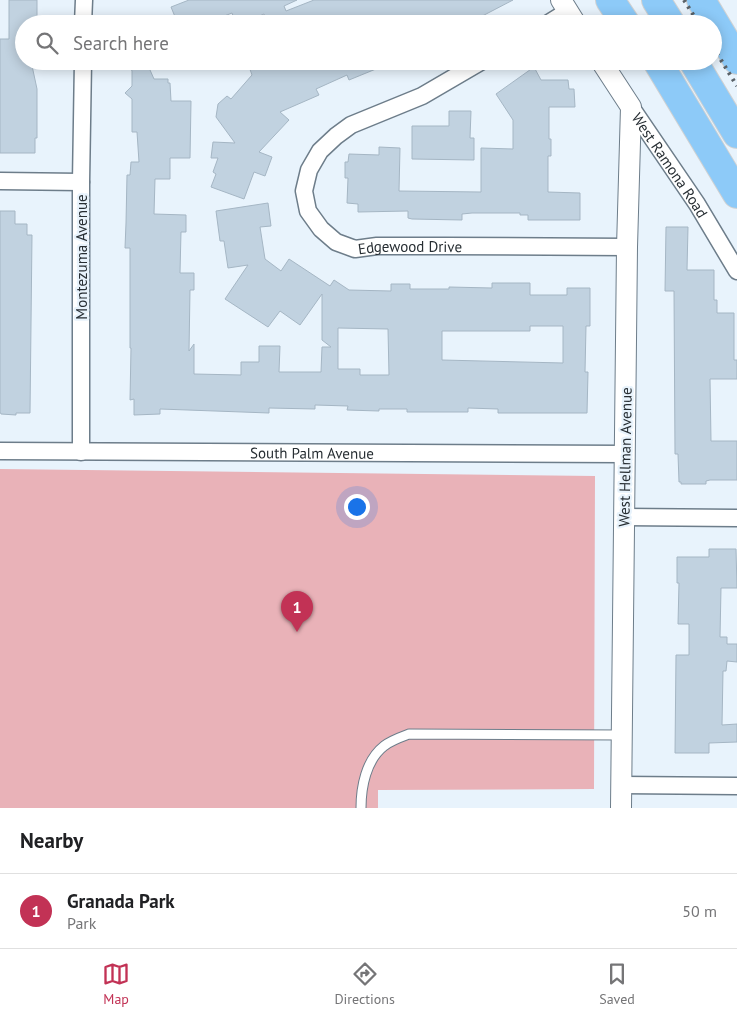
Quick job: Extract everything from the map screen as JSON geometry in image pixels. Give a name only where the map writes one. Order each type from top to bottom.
[{"type":"highway","points":[[610,0],[620,15]]},
{"type":"highway","points":[[620,0],[629,15]]},
{"type":"highway","points":[[656,0],[665,15]]},
{"type":"highway","points":[[700,0],[709,15]]},
{"type":"highway","points":[[722,36],[737,60]]},
{"type":"highway","points":[[658,70],[694,123]]},
{"type":"highway","points":[[662,70],[737,194]]},
{"type":"highway","points":[[698,70],[737,134]]},
{"type":"street","points":[[83,15],[84,0]]},
{"type":"street","name":"Montezuma Avenue","points":[[81,452],[83,70]]},
{"type":"street","name":"Edgewood Drive","points":[[467,70],[422,96],[351,125],[320,151],[309,170],[304,192],[308,211],[321,229],[336,242],[355,249],[377,246],[627,247]]},
{"type":"street","name":"West Ramona Road","points":[[607,70],[697,204],[737,271]]},
{"type":"street","name":"West Hellman Avenue","points":[[621,808],[627,247],[631,107]]},
{"type":"street","points":[[0,181],[81,182]]},
{"type":"street","name":"South Palm Avenue","points":[[0,451],[625,454]]},
{"type":"street","points":[[624,517],[737,518]]},
{"type":"street","points":[[621,785],[737,786]]},
{"type":"lane","points":[[361,808],[361,796],[368,766],[383,746],[409,734],[622,735]]},
{"type":"shaded area","points":[[0,469],[595,476],[594,789],[378,790],[378,808],[0,808]]},
{"type":"building","points":[[9,0],[37,0],[37,15],[15,15],[15,70],[33,70],[37,89],[37,138],[35,138],[35,153],[0,153],[0,39],[9,39]]},
{"type":"building","points":[[189,0],[297,0],[284,6],[286,11],[314,0],[513,0],[484,15],[233,15],[232,13],[227,15],[174,15],[171,7]]},
{"type":"building","points":[[132,70],[150,70],[154,79],[168,79],[171,101],[191,101],[190,158],[170,158],[170,179],[155,179],[154,214],[186,215],[186,232],[181,232],[180,273],[194,273],[194,290],[190,290],[189,351],[194,344],[194,374],[241,375],[241,362],[259,362],[259,346],[280,346],[279,372],[321,372],[322,347],[331,347],[322,340],[322,294],[300,325],[280,311],[268,327],[225,299],[248,265],[228,268],[224,241],[220,241],[216,211],[268,203],[271,226],[260,227],[265,259],[281,271],[289,259],[330,286],[334,280],[349,290],[391,291],[391,284],[410,284],[410,289],[449,289],[449,287],[492,288],[492,283],[530,283],[530,295],[567,295],[567,288],[590,288],[590,326],[586,326],[585,372],[588,372],[587,413],[498,413],[498,409],[468,408],[468,412],[407,412],[407,409],[379,409],[379,411],[347,410],[348,406],[315,405],[315,409],[269,408],[269,413],[160,409],[160,414],[134,415],[134,399],[130,400],[130,248],[125,248],[127,175],[130,175],[131,162],[139,162],[137,132],[132,132],[132,99],[125,93],[132,86]],"holes":[[[530,326],[563,326],[563,363],[442,360],[442,331],[530,331]],[[338,328],[388,329],[389,375],[360,375],[360,369],[338,369]]]},
{"type":"building","points":[[250,70],[373,70],[349,80],[347,75],[316,89],[319,95],[280,112],[289,120],[259,152],[272,157],[265,176],[254,172],[244,199],[211,187],[216,174],[213,172],[218,158],[211,158],[213,142],[235,143],[216,117],[218,104],[227,96],[231,99],[252,75]]},
{"type":"building","points":[[530,70],[536,70],[541,80],[568,80],[569,89],[574,89],[575,107],[549,107],[551,156],[548,156],[548,192],[580,193],[580,220],[528,220],[528,215],[520,215],[520,213],[462,214],[462,220],[412,219],[408,218],[408,211],[358,212],[358,204],[347,203],[348,178],[345,178],[345,162],[348,162],[349,154],[379,155],[379,147],[400,148],[399,191],[481,192],[481,148],[513,149],[513,120],[496,94]]},
{"type":"building","points":[[449,111],[471,111],[470,138],[474,138],[474,160],[412,159],[412,126],[449,126]]},
{"type":"building","points":[[0,211],[15,211],[15,224],[27,224],[27,235],[32,235],[30,413],[16,413],[16,415],[1,414],[0,412]]},
{"type":"building","points":[[666,227],[688,227],[687,270],[714,270],[714,300],[717,300],[717,313],[734,313],[734,360],[737,360],[737,379],[710,379],[711,441],[737,441],[737,480],[710,480],[706,481],[706,484],[681,484],[679,482],[678,454],[675,454],[674,291],[665,291]]},
{"type":"building","points":[[709,549],[736,549],[737,588],[721,588],[720,637],[727,637],[727,644],[737,644],[737,662],[727,661],[726,671],[723,671],[722,725],[737,724],[737,742],[709,743],[709,753],[675,753],[676,655],[689,655],[689,624],[678,624],[679,583],[677,583],[677,557],[709,557]]},
{"type":"railway","points":[[684,0],[693,15]]},
{"type":"railway","points":[[722,62],[737,86]]},
{"type":"place","name":"Granada Park","points":[[297,632]]}]
